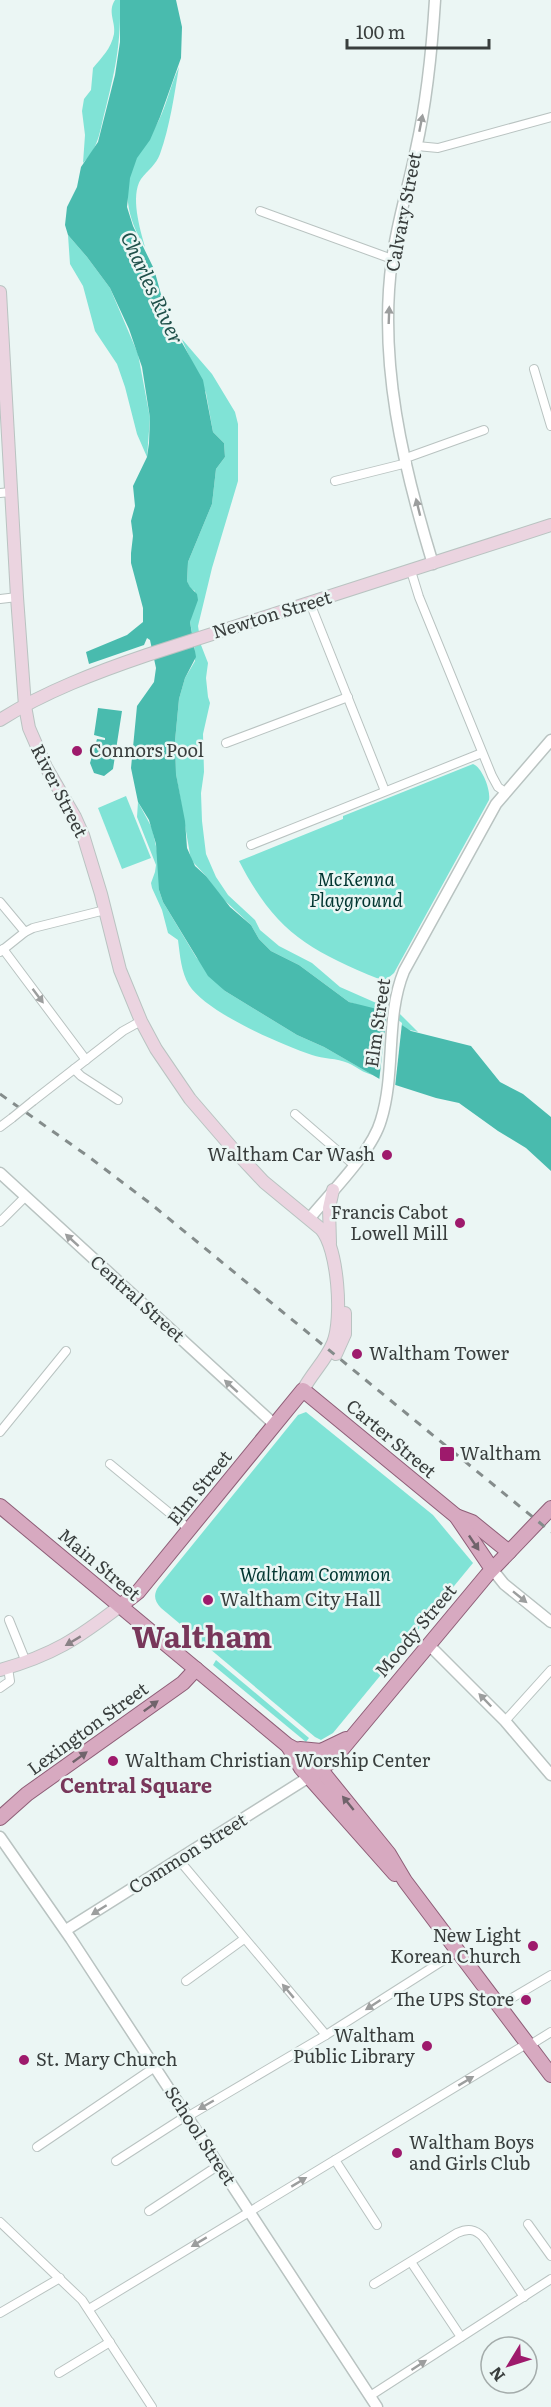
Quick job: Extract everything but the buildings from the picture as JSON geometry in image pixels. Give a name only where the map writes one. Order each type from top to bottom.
[{"type":"main road","name":"River Street","points":[[0,292],[5,493],[29,728],[41,758],[83,835],[120,970],[141,1021],[176,1080],[207,1119],[260,1178],[309,1219]]},
{"type":"main road","name":"Newton Street","points":[[0,720],[25,705],[147,654],[551,525]]},
{"type":"main road","points":[[331,1247],[329,1208],[333,1190]]},
{"type":"main road","name":"Elm Street","points":[[120,1606],[137,1593],[303,1390],[330,1351],[338,1321],[337,1286],[331,1247],[326,1234],[309,1219]]},
{"type":"main road","name":"Carter Street","points":[[303,1390],[456,1516],[492,1569]]},
{"type":"main road","name":"Main Street","points":[[0,1506],[286,1744],[389,1854],[405,1881],[551,2075]]},
{"type":"main road","name":"Moody Street","points":[[315,1774],[333,1760],[492,1569],[551,1508]]},
{"type":"main road","name":"Carter Street","points":[[456,1516],[472,1522],[508,1552]]},
{"type":"main road","points":[[4,1669],[73,1641],[120,1606]]},
{"type":"main road","name":"Lexington Street","points":[[0,1818],[15,1803],[180,1685],[196,1669]]},
{"type":"main road","points":[[286,1744],[305,1750],[321,1751],[353,1735]]},
{"type":"main road","points":[[0,1811],[15,1803]]},
{"type":"street","name":"Calvary Street","points":[[433,564],[395,409],[388,318],[392,259],[417,146],[430,60],[435,0]]},
{"type":"street","points":[[417,146],[438,148],[551,117]]},
{"type":"street","points":[[260,211],[392,259]]},
{"type":"street","points":[[534,369],[551,426]]},
{"type":"street","points":[[335,481],[406,460],[484,430]]},
{"type":"street","points":[[411,571],[419,597],[482,753],[495,783],[505,792]]},
{"type":"street","points":[[0,599],[17,597]]},
{"type":"street","points":[[310,603],[385,791]]},
{"type":"street","points":[[226,743],[348,697]]},
{"type":"street","name":"Elm Street","points":[[309,1219],[354,1165],[376,1133],[386,1098],[397,996],[404,971],[505,792],[551,740]]},
{"type":"street","points":[[251,845],[482,753]]},
{"type":"street","points":[[0,902],[25,932]]},
{"type":"street","points":[[86,1060],[2,951],[25,932],[105,910]]},
{"type":"street","points":[[0,1127],[126,1029],[141,1021]]},
{"type":"street","points":[[74,1069],[118,1100]]},
{"type":"street","points":[[294,1114],[354,1165]]},
{"type":"street","name":"Central Street","points":[[0,1173],[275,1425]]},
{"type":"street","points":[[0,1222],[25,1197]]},
{"type":"street","points":[[0,1432],[66,1351]]},
{"type":"street","points":[[110,1464],[189,1529]]},
{"type":"street","points":[[492,1569],[504,1584],[551,1622]]},
{"type":"street","points":[[9,1620],[26,1662]]},
{"type":"street","points":[[428,1644],[505,1721],[551,1775]]},
{"type":"street","points":[[0,1688],[10,1681],[4,1669]]},
{"type":"street","points":[[505,1721],[551,1670]]},
{"type":"street","name":"Common Street","points":[[66,1930],[315,1774]]},
{"type":"street","name":"School Street","points":[[0,1837],[66,1930],[376,2407]]},
{"type":"street","points":[[179,1860],[326,2035]]},
{"type":"street","points":[[186,1981],[244,1939]]},
{"type":"street","points":[[116,2161],[187,2116],[326,2035],[458,1951]]},
{"type":"street","points":[[500,2005],[551,1975]]},
{"type":"street","points":[[89,2309],[551,2032]]},
{"type":"street","points":[[37,2148],[155,2067]]},
{"type":"street","points":[[335,2160],[377,2224]]},
{"type":"street","points":[[148,2211],[219,2165]]},
{"type":"street","points":[[0,2222],[60,2278],[89,2309],[152,2407]]},
{"type":"street","points":[[528,2224],[551,2256]]},
{"type":"street","points":[[374,2284],[457,2233],[469,2229],[483,2237],[524,2297]]},
{"type":"street","points":[[411,2262],[461,2337]]},
{"type":"street","points":[[0,2313],[60,2278]]},
{"type":"street","points":[[369,2396],[551,2279]]},
{"type":"street","points":[[59,2373],[110,2342]]},
{"type":"green space","points":[[115,0],[120,0],[119,42],[110,93],[99,137],[89,157],[83,163],[85,135],[82,111],[84,99],[91,90],[93,68],[106,53],[113,39],[112,9]]},
{"type":"green space","points":[[179,67],[169,122],[160,154],[141,179],[136,194],[137,213],[145,247],[130,214],[129,179],[138,155],[159,120]]},
{"type":"green space","points":[[68,235],[110,288],[138,354],[150,418],[147,457],[137,434],[117,364],[95,331],[83,286],[70,264]]},
{"type":"green space","points":[[181,338],[212,374],[235,412],[238,424],[238,481],[212,568],[198,626],[201,645],[208,663],[206,678],[210,703],[203,734],[204,772],[201,793],[206,854],[216,877],[228,895],[255,920],[260,930],[279,946],[312,963],[340,987],[399,1013],[418,1032],[406,1029],[386,1014],[349,1002],[299,965],[271,951],[259,939],[251,925],[221,897],[191,860],[176,774],[175,741],[179,699],[185,678],[195,661],[190,622],[195,591],[190,588],[187,581],[188,562],[212,504],[216,469],[225,457],[224,443],[213,432],[206,393]]},
{"type":"green space","name":"McKenna Playground","points":[[473,764],[480,769],[485,779],[489,800],[394,973],[387,979],[379,979],[332,958],[296,935],[266,905],[239,861],[343,819],[343,816]]},
{"type":"green space","points":[[126,796],[151,858],[122,869],[98,808]]},
{"type":"green space","points":[[138,802],[152,828],[159,860],[159,890],[163,902],[196,957],[225,991],[297,1035],[324,1047],[373,1075],[344,1061],[316,1056],[264,1035],[227,1017],[198,996],[186,980],[178,940],[168,933],[162,910],[152,888],[151,883],[156,865],[137,817]]},
{"type":"green space","name":"Waltham Common","points":[[306,1412],[433,1515],[473,1563],[333,1733],[321,1740],[161,1608],[155,1597],[159,1586],[298,1415]]},
{"type":"green space","points":[[216,1660],[309,1738],[306,1742],[213,1665]]},
{"type":"water","name":"Charles River","points":[[120,0],[176,0],[182,27],[181,58],[150,140],[137,158],[130,178],[127,207],[133,226],[154,269],[167,316],[203,380],[213,432],[224,443],[225,457],[216,469],[212,504],[188,562],[187,581],[197,594],[198,600],[190,622],[196,657],[185,678],[179,699],[175,741],[176,774],[185,821],[187,848],[195,866],[206,876],[230,907],[251,925],[259,939],[271,951],[299,965],[349,1002],[377,1009],[411,1031],[471,1046],[500,1082],[523,1094],[551,1117],[551,1171],[526,1148],[459,1103],[383,1081],[324,1047],[297,1035],[225,991],[208,976],[163,902],[159,890],[156,844],[149,820],[138,802],[131,768],[137,706],[154,682],[156,668],[150,640],[147,638],[144,645],[89,664],[86,652],[127,635],[143,622],[143,608],[131,563],[133,536],[131,521],[135,506],[133,486],[147,457],[150,418],[142,367],[129,329],[110,288],[68,235],[65,225],[67,207],[77,187],[81,167],[98,142],[115,75],[120,42]]},
{"type":"water","name":"Connors Pool","points":[[98,708],[122,711],[113,769],[104,776],[94,773],[90,763],[97,739],[105,740],[105,738],[94,735]]},
{"type":"pier","points":[[387,1011],[402,1023],[395,1087],[379,1082]]},
{"type":"railway","points":[[0,1094],[151,1204],[551,1532]]},
{"type":"place","name":"Connors Pool","points":[[77,751]]},
{"type":"place","name":"Waltham Car Wash","points":[[387,1155]]},
{"type":"place","name":"Francis Cabot Lowell Mill","points":[[460,1223]]},
{"type":"place","name":"Waltham Tower","points":[[357,1354]]},
{"type":"place","name":"Waltham","points":[[447,1454]]},
{"type":"place","name":"Waltham City Hall","points":[[208,1600]]},
{"type":"place","name":"Waltham Christian Worship Center","points":[[113,1761]]},
{"type":"place","name":"New Light Korean Church","points":[[533,1946]]},
{"type":"place","name":"The UPS Store","points":[[526,2000]]},
{"type":"place","name":"Waltham Public Library","points":[[427,2046]]},
{"type":"place","name":"St. Mary Church","points":[[24,2060]]},
{"type":"place","name":"Waltham Boys and Girls Club","points":[[397,2153]]},
{"type":"district","name":"Waltham","points":[[202,1638]]},
{"type":"district","name":"Central Square","points":[[136,1786]]}]
